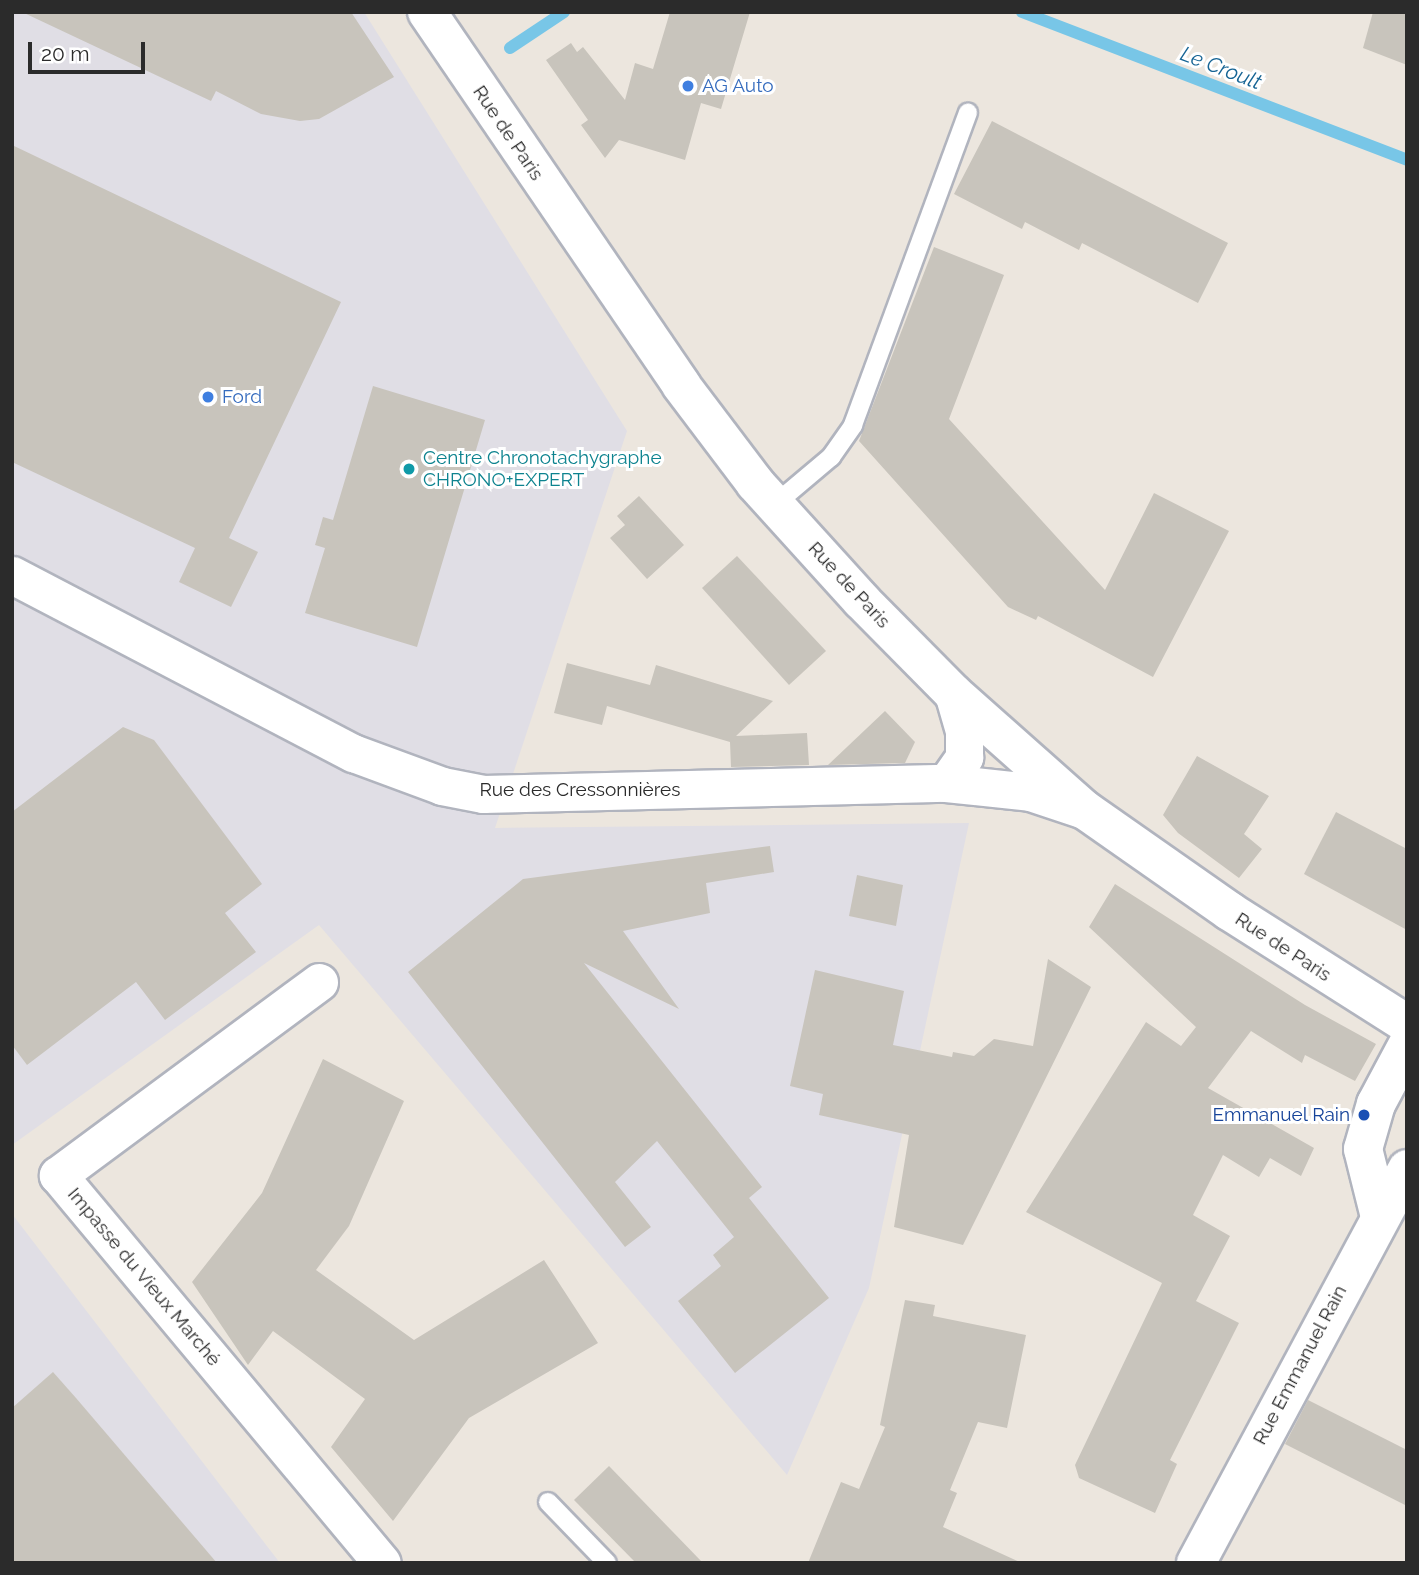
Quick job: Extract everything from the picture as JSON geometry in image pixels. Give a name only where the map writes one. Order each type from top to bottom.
[{"type":"street","name":"Rue de Paris","points":[[426,12],[609,283],[774,505],[953,693],[1085,810],[1228,911],[1407,1024]]},
{"type":"street","name":"Rue des Cressonnières","points":[[12,575],[353,753],[442,786],[483,793],[946,783],[1030,792],[1085,810]]},
{"type":"street","points":[[946,783],[964,757],[964,731],[953,693]]},
{"type":"street","name":"Impasse du Vieux Marché","points":[[318,982],[58,1174],[382,1563]]},
{"type":"street","points":[[1380,1217],[1363,1149],[1376,1104],[1407,1046]]},
{"type":"street","name":"Rue Emmanuel Rain","points":[[1196,1563],[1407,1169]]},
{"type":"lane","points":[[774,505],[831,457],[853,425],[968,113]]},
{"type":"lane","points":[[548,1502],[607,1563]]},
{"type":"shaded area","points":[[12,12],[364,12],[627,431],[495,828],[969,823],[869,1288],[787,1475],[319,925],[12,1145]]},
{"type":"shaded area","points":[[12,1214],[280,1563],[12,1563]]},
{"type":"building","points":[[22,12],[351,12],[394,77],[319,119],[300,121],[261,114],[216,91],[211,101]]},
{"type":"building","name":"AG Auto","points":[[670,12],[750,12],[721,109],[701,103],[685,160],[619,140],[605,158],[581,125],[588,120],[546,60],[571,43],[577,52],[583,47],[625,100],[635,63],[653,69]]},
{"type":"building","points":[[1373,12],[1407,12],[1407,65],[1363,48]]},
{"type":"building","points":[[992,121],[1228,243],[1198,303],[1082,243],[1079,250],[1025,222],[1022,229],[954,194]]},
{"type":"building","points":[[12,145],[341,302],[229,538],[258,552],[231,607],[179,582],[195,548],[12,462]]},
{"type":"building","points":[[934,247],[1004,275],[949,419],[1105,590],[1154,493],[1229,531],[1153,677],[1038,616],[1036,620],[1008,607],[859,441]]},
{"type":"building","name":"Centre Chronotachygraphe CHRONO+EXPERT","points":[[373,386],[485,420],[417,647],[305,613],[325,548],[315,545],[323,517],[333,520]]},
{"type":"building","points":[[639,496],[684,545],[647,579],[610,538],[625,525],[617,516]]},
{"type":"building","points":[[737,556],[826,651],[789,685],[702,588]]},
{"type":"building","points":[[567,663],[650,685],[656,665],[773,701],[736,736],[807,733],[809,765],[731,767],[730,742],[607,706],[602,725],[554,713]]},
{"type":"building","points":[[885,711],[915,742],[905,763],[828,765]]},
{"type":"building","points":[[123,727],[154,740],[262,884],[225,913],[256,952],[165,1020],[136,982],[27,1065],[12,1045],[12,812]]},
{"type":"building","points":[[1197,756],[1269,796],[1244,834],[1262,849],[1239,878],[1178,833],[1163,815]]},
{"type":"building","points":[[1336,812],[1407,849],[1407,930],[1304,874]]},
{"type":"building","points":[[770,846],[774,872],[706,883],[710,913],[623,931],[679,1009],[584,963],[762,1187],[749,1198],[829,1298],[735,1373],[678,1301],[721,1266],[713,1255],[734,1237],[657,1141],[615,1182],[651,1227],[625,1247],[408,972],[523,879]]},
{"type":"building","points":[[857,875],[903,885],[896,926],[849,916]]},
{"type":"building","points":[[1115,884],[1305,1005],[1376,1044],[1355,1081],[1305,1055],[1302,1063],[1251,1031],[1208,1088],[1314,1148],[1301,1176],[1270,1158],[1259,1177],[1223,1155],[1193,1215],[1230,1236],[1196,1301],[1239,1323],[1170,1460],[1177,1464],[1155,1513],[1079,1478],[1075,1465],[1162,1283],[1026,1212],[1146,1022],[1181,1046],[1196,1027],[1089,927]]},
{"type":"building","points":[[1048,959],[1091,987],[963,1245],[894,1227],[909,1135],[819,1115],[823,1094],[790,1086],[815,970],[904,991],[893,1045],[952,1057],[953,1052],[974,1056],[994,1039],[1033,1046]]},
{"type":"building","points":[[323,1059],[404,1101],[349,1226],[316,1270],[414,1340],[544,1260],[598,1343],[469,1418],[393,1521],[331,1447],[365,1399],[273,1331],[248,1365],[192,1282],[262,1193]]},
{"type":"building","points":[[905,1300],[935,1305],[933,1316],[1026,1335],[1007,1428],[978,1422],[950,1490],[957,1493],[943,1527],[1022,1563],[808,1563],[841,1482],[859,1489],[885,1427],[880,1425]]},
{"type":"building","points":[[53,1372],[217,1563],[12,1563],[12,1408]]},
{"type":"building","points":[[1308,1400],[1407,1450],[1407,1506],[1285,1444]]},
{"type":"building","points":[[609,1466],[703,1563],[636,1563],[574,1500]]},
{"type":"waterway","name":"Le Croult","points":[[510,48],[564,12]]},
{"type":"waterway","name":"Le Croult","points":[[1022,12],[1407,160]]},
{"type":"place","name":"AG Auto","points":[[688,86]]},
{"type":"place","name":"Ford","points":[[208,397]]},
{"type":"place","name":"Centre Chronotachygraphe CHRONO+EXPERT","points":[[409,469]]},
{"type":"place","name":"Emmanuel Rain","points":[[1364,1115]]}]
